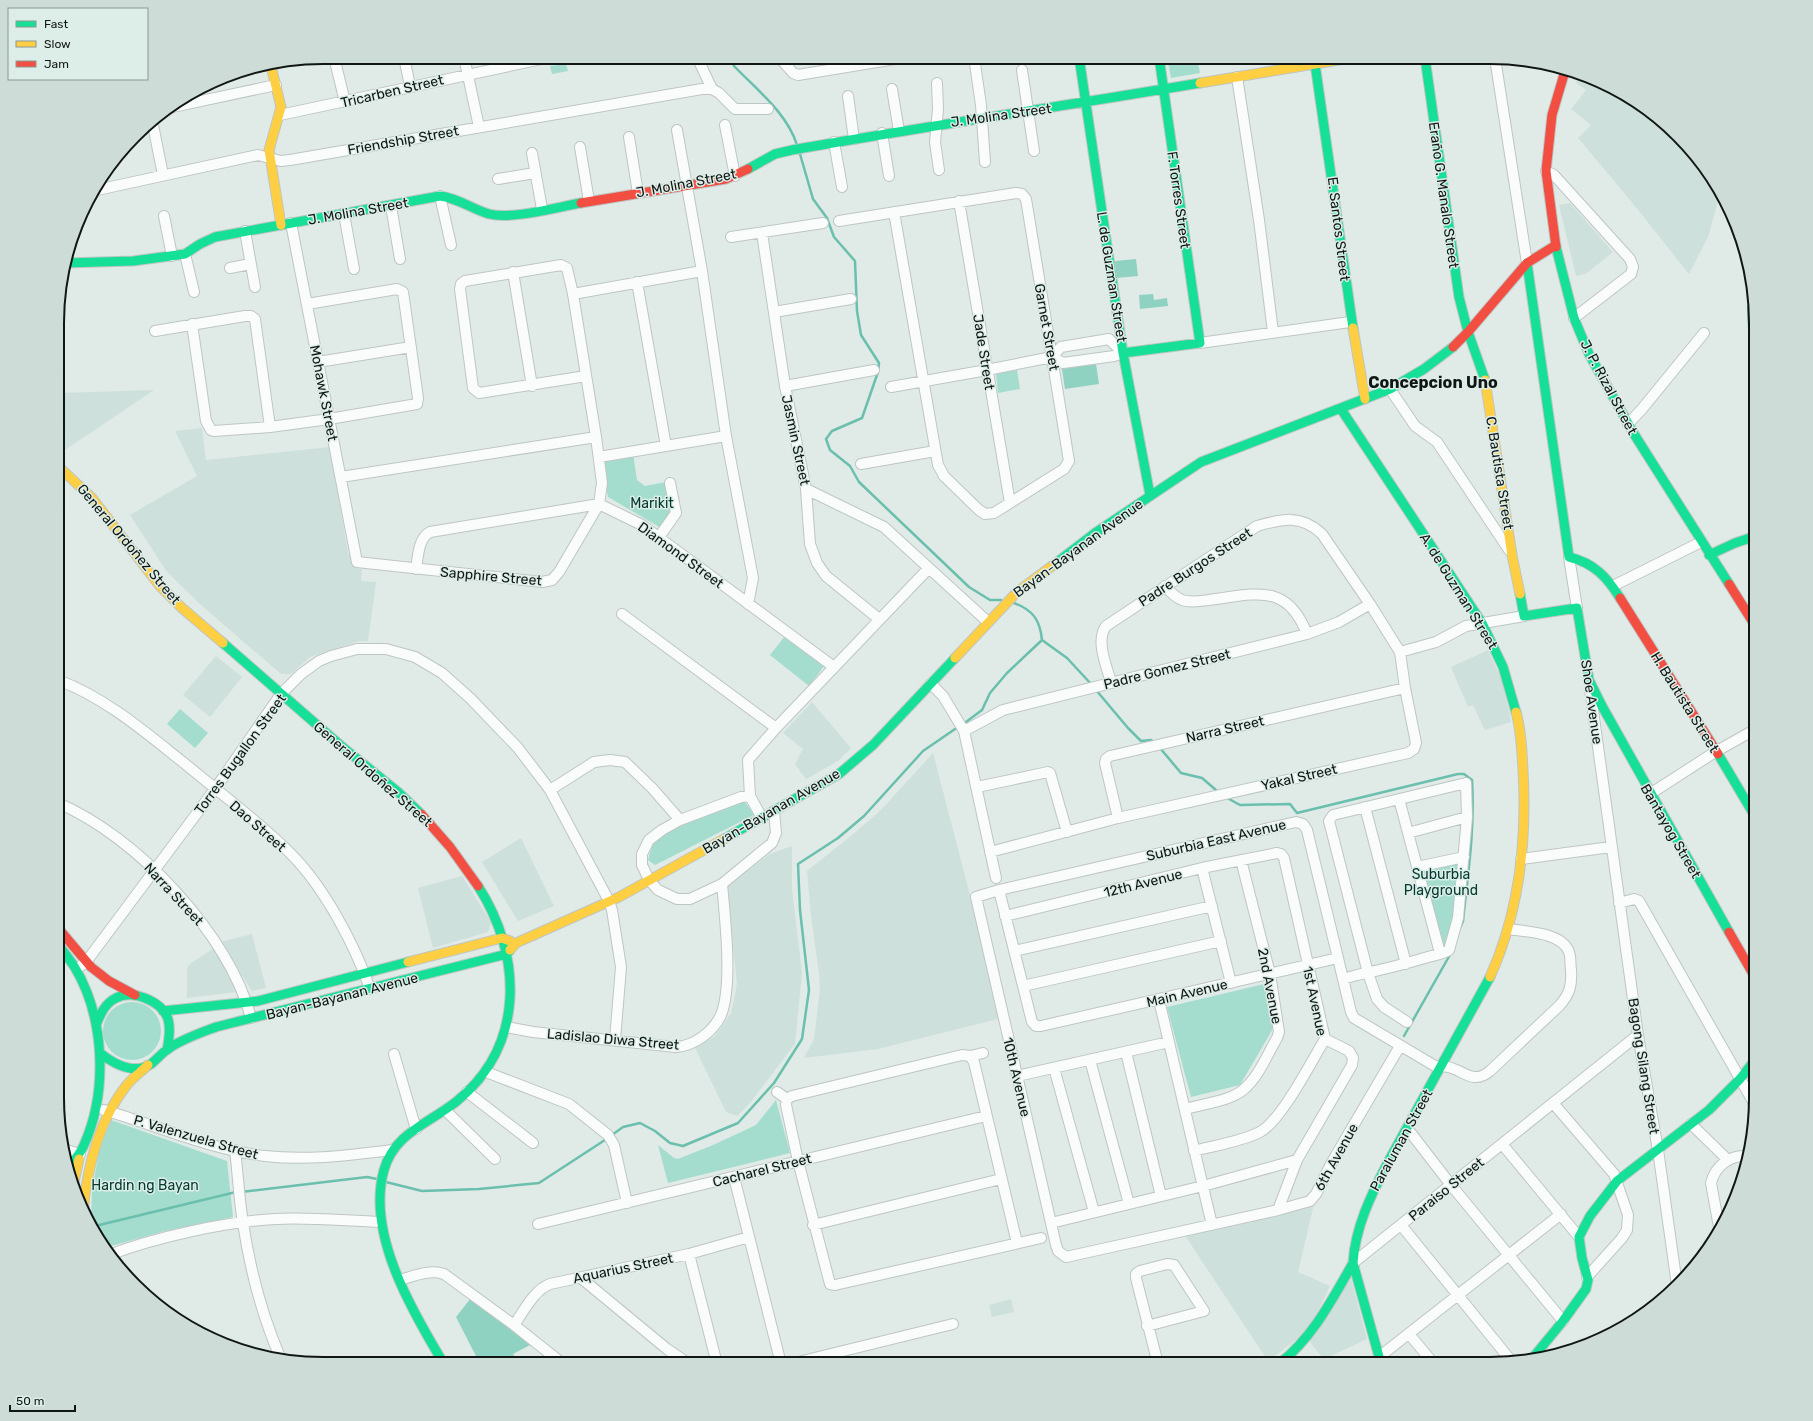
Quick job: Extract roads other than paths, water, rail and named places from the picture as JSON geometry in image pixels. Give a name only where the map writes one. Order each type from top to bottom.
[{"type":"street","points":[[336,64],[345,102]]},
{"type":"street","points":[[405,64],[410,86]]},
{"type":"street","points":[[466,64],[479,127]]},
{"type":"street","name":"Tricarben Street","points":[[280,116],[512,64]]},
{"type":"street","points":[[700,64],[712,89],[719,93],[735,110],[768,109]]},
{"type":"street","points":[[785,64],[793,73],[798,75],[865,64]]},
{"type":"street","points":[[975,64],[982,119],[985,162]]},
{"type":"street","name":"L. de Guzman Street","points":[[1080,64],[1123,353],[1150,495]]},
{"type":"street","name":"F. Torres Street","points":[[1160,64],[1200,343]]},
{"type":"street","name":"J. Molina Street","points":[[71,263],[125,262],[185,254],[200,244],[215,237],[440,196],[450,197],[496,215],[542,209],[735,176],[775,154],[801,148],[882,133],[982,119],[1028,110],[1085,103],[1237,77],[1300,64]]},
{"type":"street","name":"E. Santos Street","points":[[1315,64],[1337,210],[1350,322],[1365,399]]},
{"type":"street","name":"Eraño G. Manalo Street","points":[[1426,64],[1459,297],[1468,332]]},
{"type":"street","points":[[1496,64],[1527,263],[1569,557]]},
{"type":"street","points":[[272,69],[281,107],[280,116],[269,150],[286,224]]},
{"type":"street","points":[[1022,70],[1034,150]]},
{"type":"street","name":"J. P. Rizal Street","points":[[1564,75],[1552,114],[1546,171],[1556,245],[1574,318],[1588,354],[1628,424],[1709,555],[1749,616]]},
{"type":"street","points":[[1237,77],[1259,220],[1273,332]]},
{"type":"street","points":[[936,83],[938,109],[935,142],[939,170]]},
{"type":"street","points":[[184,104],[276,85]]},
{"type":"street","name":"Friendship Street","points":[[102,189],[258,155],[281,160],[290,160],[694,90],[712,89]]},
{"type":"street","points":[[892,89],[899,131]]},
{"type":"street","points":[[848,96],[854,139]]},
{"type":"street","points":[[725,125],[735,176]]},
{"type":"street","points":[[153,127],[163,175]]},
{"type":"street","points":[[677,130],[702,271],[726,436],[753,578],[748,604]]},
{"type":"street","points":[[882,133],[889,176]]},
{"type":"street","points":[[629,137],[638,193]]},
{"type":"street","points":[[834,142],[842,187]]},
{"type":"street","points":[[580,147],[589,201]]},
{"type":"street","points":[[532,153],[542,209]]},
{"type":"street","points":[[1546,171],[1554,175],[1579,202],[1630,259],[1633,268],[1631,274],[1574,318]]},
{"type":"street","points":[[498,180],[535,173]]},
{"type":"street","name":"Garnet Street","points":[[959,201],[1016,193],[1022,194],[1026,200],[1069,461],[1064,469],[1010,503]]},
{"type":"street","points":[[440,196],[451,245]]},
{"type":"street","points":[[839,221],[959,201]]},
{"type":"street","name":"Jade Street","points":[[959,201],[1010,503]]},
{"type":"street","points":[[391,206],[400,259]]},
{"type":"street","points":[[894,212],[938,465],[944,476],[985,514],[994,513],[1010,503]]},
{"type":"street","points":[[344,214],[354,269]]},
{"type":"street","points":[[164,216],[172,256]]},
{"type":"street","points":[[731,237],[823,223]]},
{"type":"street","name":"Mohawk Street","points":[[286,224],[307,304],[329,419],[342,477],[357,562]]},
{"type":"street","points":[[245,231],[255,287]]},
{"type":"street","name":"Jasmin Street","points":[[762,232],[784,386],[806,489],[810,544],[818,563],[826,576],[879,619]]},
{"type":"street","name":"Bayan-Bayanan Avenue","points":[[167,1050],[192,1035],[216,1027],[507,954],[516,943],[609,901],[822,784],[850,765],[873,745],[1004,604],[1017,592],[1076,547],[1150,495],[1201,462],[1390,389],[1424,369],[1449,351],[1468,332],[1527,263],[1556,245]]},
{"type":"street","points":[[185,254],[194,292]]},
{"type":"street","points":[[230,268],[250,264]]},
{"type":"street","name":"Sapphire Street","points":[[357,562],[542,582],[552,580],[559,572],[598,504],[602,483],[599,457],[569,270],[565,266],[561,265],[513,272]]},
{"type":"street","points":[[573,294],[702,271]]},
{"type":"street","points":[[532,386],[513,272],[465,281],[461,284],[460,289],[473,388],[479,393],[532,386],[586,376]]},
{"type":"street","points":[[637,282],[666,446]]},
{"type":"street","points":[[192,324],[206,421],[211,430],[217,432],[270,427],[329,419],[417,404],[418,398],[403,292],[397,289],[307,304]]},
{"type":"street","points":[[774,312],[851,300]]},
{"type":"street","points":[[155,331],[245,316],[251,316],[255,319],[270,427]]},
{"type":"street","points":[[1052,357],[1064,363],[1114,356],[1123,353],[1350,322]]},
{"type":"street","name":"C. Bautista Street","points":[[1468,332],[1484,374],[1512,555],[1524,616]]},
{"type":"street","points":[[1628,424],[1704,333]]},
{"type":"street","points":[[891,387],[1052,357],[1061,347],[1109,339],[1123,353]]},
{"type":"street","points":[[318,362],[411,347]]},
{"type":"street","points":[[784,386],[874,370]]},
{"type":"street","points":[[1390,389],[1415,426],[1437,442],[1512,555]]},
{"type":"street","name":"A. de Guzman Street","points":[[1341,409],[1482,623],[1498,652],[1510,684],[1519,726],[1524,766],[1521,859],[1509,929]]},
{"type":"street","points":[[599,457],[726,436]]},
{"type":"street","points":[[342,477],[596,437]]},
{"type":"street","points":[[861,464],[935,451]]},
{"type":"street","name":"General Ordoñez Street","points":[[64,471],[85,488],[102,507],[146,570],[170,597],[281,694],[399,793],[442,836],[458,855],[491,906],[497,919],[507,954],[510,1005],[506,1027],[496,1054],[486,1072],[467,1092],[445,1110],[400,1141],[393,1150],[386,1164],[381,1183],[379,1204],[381,1222],[400,1280],[410,1305],[440,1357]]},
{"type":"street","points":[[659,538],[676,513],[670,483]]},
{"type":"street","points":[[806,489],[884,527],[988,622]]},
{"type":"street","points":[[416,569],[422,540],[425,534],[430,532],[598,504]]},
{"type":"street","name":"Diamond Street","points":[[598,504],[642,525],[834,667]]},
{"type":"street","name":"Padre Burgos Street","points":[[1110,683],[1101,641],[1102,632],[1106,626],[1257,526],[1282,520],[1298,520],[1314,527],[1322,534],[1370,604],[1400,652]]},
{"type":"street","points":[[1709,555],[1749,538]]},
{"type":"street","points":[[1613,586],[1701,542]]},
{"type":"street","name":"H. Bautista Street","points":[[1569,557],[1588,562],[1599,570],[1613,586],[1749,806]]},
{"type":"street","name":"Shoe Avenue","points":[[1569,557],[1589,680],[1612,847]]},
{"type":"street","points":[[762,818],[750,796],[748,760],[776,728],[929,568]]},
{"type":"street","points":[[1165,586],[1172,594],[1183,601],[1196,601],[1255,594],[1273,595],[1288,603],[1297,613],[1307,634]]},
{"type":"street","name":"Padre Gomez Street","points":[[962,726],[1003,710],[1307,634],[1339,622],[1370,604]]},
{"type":"street","points":[[1400,652],[1436,642],[1466,626],[1577,608]]},
{"type":"street","points":[[622,614],[776,728]]},
{"type":"street","name":"Torres Bugallon Street","points":[[76,969],[86,962],[155,871],[215,789],[281,694],[313,665],[331,656],[366,648],[386,649],[406,654],[437,670],[461,689],[518,748],[550,790],[609,901],[617,937],[621,967],[615,1040]]},
{"type":"street","name":"Yakal Street","points":[[990,852],[1118,818],[1408,753],[1414,748],[1416,742],[1405,688],[1400,652]]},
{"type":"street","name":"Bantayog Street","points":[[1589,680],[1650,794],[1749,967]]},
{"type":"street","name":"Dao Street","points":[[64,683],[94,697],[127,718],[215,789],[282,846],[309,875],[333,910],[365,974],[370,989]]},
{"type":"street","points":[[931,684],[943,696],[962,726],[977,787],[996,878]]},
{"type":"street","name":"Narra Street","points":[[1118,818],[1105,763],[1106,759],[1110,756],[1405,688]]},
{"type":"street","points":[[1650,794],[1749,733]]},
{"type":"street","points":[[550,790],[594,762],[610,760],[625,762],[652,788],[680,820]]},
{"type":"street","points":[[977,787],[1048,772],[1050,773],[1067,832]]},
{"type":"street","points":[[1343,979],[1368,973],[1406,964],[1449,950],[1458,918],[1467,817],[1466,783],[1333,815],[1329,821],[1368,973],[1380,1004],[1407,1022]]},
{"type":"street","points":[[750,796],[741,796],[680,820],[648,840],[642,854],[642,865],[648,880],[658,890],[677,899],[690,899],[722,884],[772,843],[776,833],[774,811]]},
{"type":"street","points":[[1399,799],[1440,953]]},
{"type":"street","name":"Narra Street","points":[[64,806],[75,810],[111,832],[155,871],[193,911],[237,977],[248,1004],[251,1018]]},
{"type":"street","points":[[1365,808],[1406,964]]},
{"type":"street","points":[[1408,833],[1467,817]]},
{"type":"street","name":"Suburbia East Avenue","points":[[976,897],[999,890],[1296,822],[1303,824],[1307,830],[1351,1012],[1354,1018],[1435,1066],[1442,1066]]},
{"type":"street","points":[[1521,859],[1612,847]]},
{"type":"street","name":"Bagong Silang Street","points":[[1612,847],[1638,1034],[1658,1150],[1676,1278]]},
{"type":"street","name":"12th Avenue","points":[[1005,916],[1202,868],[1277,853],[1281,854]]},
{"type":"street","name":"1st Avenue","points":[[1194,1151],[1252,1136],[1266,1128],[1281,1111],[1325,1039],[1284,858],[1281,854]]},
{"type":"street","points":[[1417,867],[1464,856]]},
{"type":"street","name":"2nd Avenue","points":[[1184,1109],[1237,1094],[1252,1081],[1279,1032],[1270,974],[1240,860]]},
{"type":"street","points":[[1202,868],[1231,983]]},
{"type":"street","name":"Ladislao Diwa Street","points":[[506,1027],[533,1032],[682,1047],[688,1046],[701,1037],[716,1022],[724,1006],[726,987],[726,948],[722,884]]},
{"type":"street","points":[[999,890],[1023,986],[1221,942]]},
{"type":"street","name":"10th Avenue","points":[[976,897],[1056,1245],[1061,1255]]},
{"type":"street","points":[[1619,903],[1634,899],[1639,901],[1749,1095]]},
{"type":"street","points":[[1014,951],[1212,906]]},
{"type":"street","points":[[1442,1066],[1475,1078],[1487,1074],[1559,1006],[1569,994],[1571,981],[1570,953],[1564,943],[1553,937],[1509,929]]},
{"type":"street","name":"Paraluman Street","points":[[1379,1357],[1353,1263],[1354,1247],[1358,1231],[1371,1196],[1493,972],[1509,929]]},
{"type":"street","points":[[64,935],[86,962],[114,984],[155,1003],[164,1011],[170,1028],[167,1050],[125,1087],[109,1111],[103,1123],[93,1155],[84,1197]]},
{"type":"street","points":[[502,938],[516,943]]},
{"type":"street","name":"Bayan-Bayanan Avenue","points":[[164,1011],[248,1004],[502,938]]},
{"type":"street","points":[[64,952],[76,969],[86,991],[96,1025],[100,1053],[99,1090],[96,1107],[89,1132],[80,1154],[76,1174]]},
{"type":"street","name":"Main Avenue","points":[[1023,986],[1032,1022],[1036,1026],[1042,1026],[1338,958]]},
{"type":"street","points":[[96,1025],[104,1008],[111,1001],[119,997],[135,995]]},
{"type":"street","points":[[1159,1000],[1212,1225]]},
{"type":"street","name":"Paraiso Street","points":[[1288,1357],[1296,1350],[1311,1332],[1353,1263],[1638,1034]]},
{"type":"street","points":[[1278,1210],[1297,1160],[1352,1065],[1353,1058],[1349,1051],[1325,1039]]},
{"type":"street","points":[[1017,1076],[1169,1042]]},
{"type":"street","name":"6th Avenue","points":[[1061,1255],[1066,1257],[1278,1210],[1310,1201],[1316,1194],[1332,1162],[1400,1046]]},
{"type":"street","points":[[1126,1052],[1161,1196]]},
{"type":"street","points":[[100,1053],[123,1068],[136,1068],[149,1065]]},
{"type":"street","points":[[787,1099],[792,1096],[962,1055],[970,1056],[983,1053]]},
{"type":"street","points":[[394,1054],[416,1129]]},
{"type":"street","points":[[970,1056],[974,1062],[1017,1243]]},
{"type":"street","points":[[1090,1060],[1128,1204]]},
{"type":"street","points":[[1054,1068],[1094,1212]]},
{"type":"street","points":[[1579,1237],[1590,1216],[1617,1181],[1709,1110],[1749,1068]]},
{"type":"street","points":[[486,1072],[569,1104],[611,1139],[627,1202]]},
{"type":"street","points":[[467,1092],[533,1143]]},
{"type":"street","points":[[777,1092],[787,1099]]},
{"type":"street","points":[[787,1099],[786,1105],[798,1161],[813,1225],[830,1284],[835,1285],[1040,1238]]},
{"type":"street","points":[[1553,1103],[1614,1174],[1628,1215],[1628,1230],[1588,1277]]},
{"type":"street","name":"P. Valenzuela Street","points":[[96,1107],[165,1130],[235,1150],[264,1156],[311,1159],[393,1150]]},
{"type":"street","points":[[445,1110],[494,1159]]},
{"type":"street","name":"Cacharel Street","points":[[538,1224],[986,1116]]},
{"type":"street","points":[[1691,1124],[1727,1159]]},
{"type":"street","points":[[1407,1128],[1451,1185],[1564,1321]]},
{"type":"street","points":[[1502,1144],[1579,1237],[1582,1258],[1588,1277],[1586,1289],[1564,1321],[1537,1353]]},
{"type":"street","points":[[235,1150],[243,1222],[254,1280],[270,1334],[278,1353]]},
{"type":"street","points":[[69,1151],[80,1154]]},
{"type":"street","points":[[73,1163],[80,1154]]},
{"type":"street","points":[[1718,1221],[1711,1183],[1716,1171],[1727,1159],[1733,1156],[1742,1156]]},
{"type":"street","points":[[1051,1222],[1203,1186],[1297,1160]]},
{"type":"street","points":[[734,1177],[779,1357]]},
{"type":"street","points":[[813,1225],[1001,1179]]},
{"type":"street","points":[[80,1187],[85,1188]]},
{"type":"street","points":[[1383,1357],[1458,1294],[1560,1214]]},
{"type":"street","points":[[115,1253],[165,1238],[243,1222],[293,1218],[381,1222]]},
{"type":"street","points":[[1401,1225],[1507,1356]]},
{"type":"street","name":"Aquarius Street","points":[[514,1325],[544,1286],[689,1254],[749,1237]]},
{"type":"street","points":[[689,1254],[715,1357]]},
{"type":"street","points":[[1148,1326],[1192,1316],[1204,1311],[1174,1265],[1167,1264],[1140,1271],[1136,1274],[1136,1278],[1148,1326],[1156,1357]]},
{"type":"street","points":[[400,1280],[426,1273],[435,1272],[444,1274],[514,1325],[554,1357]]},
{"type":"street","points":[[581,1278],[679,1357]]},
{"type":"street","points":[[819,1357],[953,1324]]},
{"type":"street","points":[[1409,1334],[1428,1357]]},
{"type":"waterway","points":[[733,64],[779,112],[792,133],[797,145]]},
{"type":"waterway","points":[[800,154],[813,199],[827,218],[834,237],[855,261],[857,311],[861,335],[879,363],[878,372],[862,418],[832,431],[826,439],[830,450],[850,466],[859,482],[969,587],[990,600],[1001,600]]},
{"type":"waterway","points":[[962,725],[982,710],[990,693],[1007,673],[1042,640],[1037,621],[1031,613],[1014,603]]},
{"type":"waterway","points":[[1042,640],[1067,658],[1092,685]]},
{"type":"waterway","points":[[1096,690],[1141,741],[1151,740],[1154,742]]},
{"type":"waterway","points":[[612,1135],[623,1127],[640,1123],[655,1131],[670,1143],[683,1146],[738,1123],[774,1083],[802,1039],[809,990],[800,910],[798,864],[838,838],[864,816],[923,751],[958,727]]},
{"type":"waterway","points":[[1160,748],[1181,773],[1202,778],[1216,790]]},
{"type":"waterway","points":[[1229,799],[1240,805],[1290,804],[1297,813],[1458,774],[1464,774],[1472,780],[1473,816],[1463,921],[1460,928]]},
{"type":"waterway","points":[[1404,1036],[1451,953]]},
{"type":"waterway","points":[[386,1182],[422,1191],[479,1189],[539,1183],[608,1138]]},
{"type":"waterway","points":[[241,1192],[367,1177],[377,1179]]},
{"type":"waterway","points":[[98,1225],[236,1192]]},
{"type":"district","name":"Concepcion Uno","points":[[1433,382]]},
{"type":"park label","name":"Marikit","points":[[652,503]]},
{"type":"park label","name":"Suburbia Playground","points":[[1441,882]]},
{"type":"park label","name":"Hardin ng Bayan","points":[[145,1185]]}]
